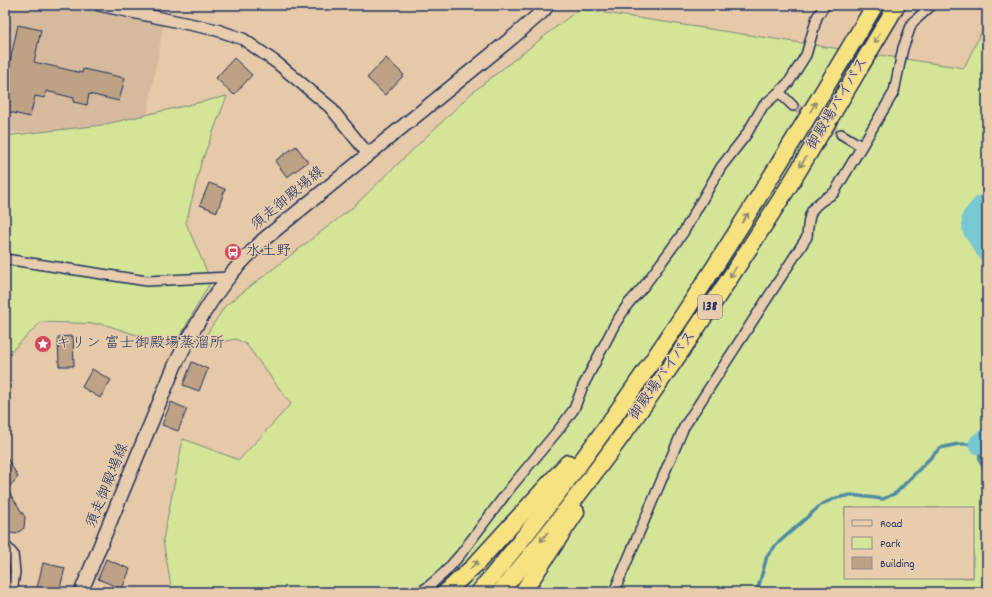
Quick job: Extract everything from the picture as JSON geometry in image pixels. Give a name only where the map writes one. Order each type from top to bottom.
[{"type":"highway","name":"御殿場バイパス","points":[[479,592],[503,564],[565,482],[622,405],[671,333],[772,177],[875,5]]},
{"type":"highway","name":"御殿場バイパス","points":[[500,592],[581,490],[705,314],[789,185],[897,5]]},
{"type":"highway","points":[[446,592],[474,565],[563,469],[618,402],[671,333]]},
{"type":"highway","points":[[523,592],[662,377]]},
{"type":"main road","name":"須走御殿場線","points":[[81,592],[188,337],[230,276],[263,240],[513,37],[548,5]]},
{"type":"street","points":[[99,5],[111,6],[217,30],[243,39],[277,63],[330,107],[368,154]]},
{"type":"street","points":[[420,592],[445,572],[460,555],[511,487],[560,428],[574,408],[583,386],[615,324],[628,304],[683,234],[721,168],[746,135],[763,106],[789,82],[806,55],[817,17],[825,5]]},
{"type":"street","points":[[614,592],[684,427],[807,237],[809,215],[818,202],[834,193],[894,92],[903,48],[912,23],[932,5]]},
{"type":"street","points":[[779,92],[793,106]]},
{"type":"street","points":[[841,134],[861,146]]},
{"type":"street","points":[[5,260],[147,282],[230,276]]},
{"type":"street","points":[[5,545],[14,554],[15,572],[12,592]]},
{"type":"shaded area","points":[[5,5],[167,5],[144,132],[5,132]]},
{"type":"green space","points":[[579,9],[964,68],[987,20],[987,592],[172,592],[163,540],[183,439],[239,460],[291,404],[246,344],[236,339],[199,346],[225,306],[352,208],[473,92]]},
{"type":"green space","points":[[227,96],[201,163],[186,223],[211,281],[174,347],[103,324],[41,322],[5,357],[5,136],[102,125]]},
{"type":"building","points":[[18,25],[41,30],[34,62],[82,73],[83,69],[125,78],[119,101],[89,94],[87,105],[73,102],[74,98],[46,91],[45,98],[35,96],[30,117],[5,111],[5,84]]},
{"type":"building","points":[[234,58],[252,75],[234,95],[216,78]]},
{"type":"building","points":[[386,58],[404,75],[385,95],[367,78]]},
{"type":"building","points":[[296,146],[308,162],[287,177],[275,161]]},
{"type":"building","points":[[209,183],[225,189],[217,212],[200,205]]},
{"type":"building","points":[[73,336],[74,366],[59,366],[58,337]]},
{"type":"building","points":[[192,362],[208,369],[199,391],[183,385]]},
{"type":"building","points":[[92,369],[111,380],[100,398],[82,387]]},
{"type":"building","points":[[171,402],[187,409],[178,431],[162,425]]},
{"type":"building","points":[[5,454],[18,477],[7,489],[25,517],[24,528],[16,534],[5,532]]},
{"type":"building","points":[[106,559],[130,569],[122,589],[98,579]]},
{"type":"building","points":[[43,563],[65,568],[59,592],[36,592]]},
{"type":"waterway","points":[[987,203],[982,206],[972,218],[973,230],[987,251]]},
{"type":"waterway","points":[[979,444],[987,438]]},
{"type":"waterway","points":[[757,592],[767,556],[777,544],[822,504],[836,498],[851,495],[883,499],[896,493],[940,448],[958,444],[979,444],[980,461],[987,474]]},
{"type":"tunnel","points":[[793,106],[841,134]]},
{"type":"place","name":"水土野","points":[[233,252]]},
{"type":"place","name":"キリン 富士御殿場蒸溜所","points":[[43,344]]}]
